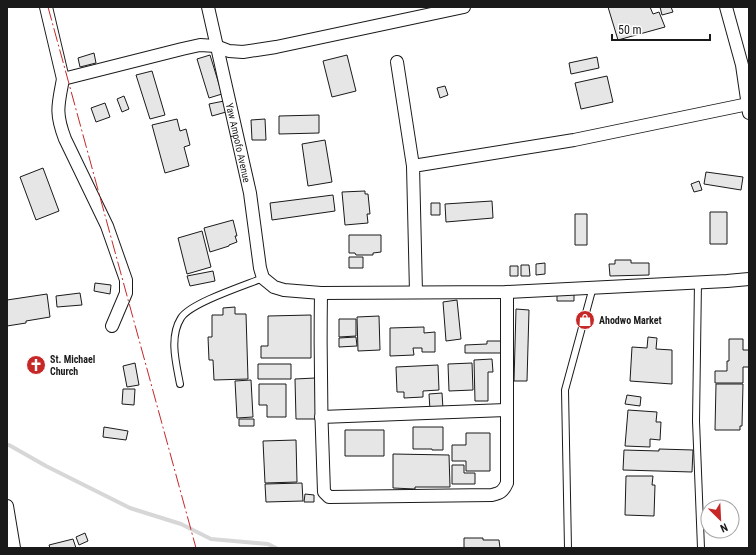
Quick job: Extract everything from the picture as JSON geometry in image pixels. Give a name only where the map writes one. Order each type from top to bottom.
[{"type":"street","points":[[46,7],[63,79],[57,107],[59,124],[64,139],[107,226],[126,280],[126,293],[112,326]]},
{"type":"street","name":"Yaw Ampofo Avenue","points":[[208,7],[250,193],[260,268],[263,278]]},
{"type":"street","points":[[63,79],[182,48],[200,45],[216,46],[243,52],[276,48],[464,7]]},
{"type":"street","points":[[413,166],[574,140],[748,108],[742,65],[726,7]]},
{"type":"street","points":[[397,62],[413,166],[416,292]]},
{"type":"street","points":[[263,278],[274,287],[284,290],[321,293],[507,292],[749,279]]},
{"type":"street","points":[[321,293],[321,418],[324,492],[329,497],[492,495],[501,492],[504,489],[507,483],[507,292]]},
{"type":"street","points":[[321,418],[506,410]]},
{"type":"street","points":[[7,506],[14,548]]},
{"type":"lane","points":[[180,384],[174,349],[181,317],[196,306],[263,278]]},
{"type":"lane","points":[[698,282],[696,421],[701,548]]},
{"type":"lane","points":[[568,548],[566,390],[592,287]]},
{"type":"building","points":[[608,7],[650,7],[653,14],[659,12],[665,27],[618,40]]},
{"type":"building","points":[[660,7],[671,7],[673,12],[662,15]]},
{"type":"building","points":[[94,53],[96,63],[80,67],[78,58]]},
{"type":"building","points":[[210,55],[222,94],[209,98],[197,59]]},
{"type":"building","points":[[347,55],[356,91],[332,97],[323,61]]},
{"type":"building","points":[[597,57],[599,68],[571,74],[569,63]]},
{"type":"building","points":[[152,71],[165,115],[150,119],[136,75]]},
{"type":"building","points":[[607,76],[613,102],[581,109],[575,83]]},
{"type":"building","points":[[445,86],[448,95],[440,98],[437,88]]},
{"type":"building","points":[[124,96],[129,109],[122,112],[117,99]]},
{"type":"building","points":[[224,101],[226,112],[212,116],[209,104]]},
{"type":"building","points":[[105,103],[110,117],[96,122],[91,108]]},
{"type":"building","points":[[319,115],[319,133],[279,134],[279,116]]},
{"type":"building","points":[[177,119],[180,131],[186,129],[190,145],[184,147],[189,166],[165,173],[152,125]]},
{"type":"building","points":[[265,119],[266,140],[252,140],[251,120]]},
{"type":"building","points":[[325,140],[332,182],[308,186],[302,144]]},
{"type":"building","points":[[43,168],[59,211],[36,220],[20,177]]},
{"type":"building","points":[[706,172],[743,177],[741,190],[704,184]]},
{"type":"building","points":[[699,181],[702,190],[694,192],[691,184]]},
{"type":"building","points":[[365,191],[365,194],[368,194],[370,214],[367,214],[368,223],[345,225],[342,192]]},
{"type":"building","points":[[333,195],[335,211],[272,220],[270,203]]},
{"type":"building","points":[[492,201],[493,218],[446,222],[445,204]]},
{"type":"building","points":[[431,203],[440,203],[440,215],[431,215]]},
{"type":"building","points":[[710,212],[727,212],[727,244],[710,244]]},
{"type":"building","points":[[575,214],[587,214],[587,245],[575,245]]},
{"type":"building","points":[[233,220],[237,242],[210,252],[204,228]]},
{"type":"building","points":[[202,231],[211,267],[187,274],[178,238]]},
{"type":"building","points":[[349,235],[381,235],[381,252],[373,253],[373,255],[356,255],[355,253],[349,253]]},
{"type":"building","points":[[349,257],[363,257],[363,268],[349,268]]},
{"type":"building","points":[[615,260],[631,260],[631,263],[649,263],[649,275],[610,276],[609,264],[615,264]]},
{"type":"building","points":[[545,263],[545,274],[536,275],[536,264]]},
{"type":"building","points":[[521,265],[529,265],[530,276],[521,276]]},
{"type":"building","points":[[510,266],[518,266],[518,276],[510,276]]},
{"type":"building","points":[[213,271],[215,281],[190,286],[187,276]]},
{"type":"building","points":[[95,283],[111,285],[110,294],[94,291]]},
{"type":"building","points":[[557,292],[574,292],[574,301],[557,301]]},
{"type":"building","points":[[80,293],[82,305],[57,307],[56,296]]},
{"type":"building","points":[[47,294],[50,317],[7,326],[7,300]]},
{"type":"building","points":[[457,300],[461,339],[446,341],[443,302]]},
{"type":"building","points":[[235,307],[235,314],[246,314],[248,379],[214,380],[213,360],[209,360],[208,337],[212,337],[212,315],[223,315],[223,308]]},
{"type":"building","points":[[516,309],[529,310],[527,381],[514,381]]},
{"type":"building","points":[[311,315],[311,358],[261,358],[261,346],[268,346],[268,316]]},
{"type":"building","points":[[379,316],[380,350],[358,351],[357,317]]},
{"type":"building","points":[[339,319],[356,319],[356,336],[339,337]]},
{"type":"building","points":[[424,327],[424,333],[435,332],[435,352],[422,352],[422,348],[413,348],[414,355],[390,356],[390,328]]},
{"type":"building","points":[[356,337],[357,346],[339,347],[339,338]]},
{"type":"building","points":[[648,337],[657,338],[656,349],[672,350],[672,384],[630,381],[632,347],[647,348]]},
{"type":"building","points":[[729,339],[743,339],[743,350],[749,350],[749,367],[743,367],[743,383],[715,383],[715,371],[727,371],[727,361],[729,361]]},
{"type":"building","points":[[487,341],[502,341],[503,353],[465,353],[465,345],[487,344]]},
{"type":"building","points":[[492,359],[493,372],[488,372],[488,401],[475,401],[474,360]]},
{"type":"building","points":[[135,363],[139,385],[127,387],[123,366]]},
{"type":"building","points":[[472,363],[473,390],[449,391],[448,364]]},
{"type":"building","points":[[258,364],[291,364],[291,379],[258,379]]},
{"type":"building","points":[[438,365],[439,390],[423,391],[423,397],[404,398],[404,392],[397,392],[396,367]]},
{"type":"building","points":[[315,378],[316,419],[296,419],[295,379]]},
{"type":"building","points":[[251,380],[253,417],[237,418],[235,381]]},
{"type":"building","points":[[259,384],[286,384],[286,417],[267,417],[267,405],[259,405]]},
{"type":"building","points":[[716,384],[743,384],[742,426],[740,426],[740,430],[715,430]]},
{"type":"building","points":[[123,389],[135,389],[134,405],[122,404]]},
{"type":"building","points":[[442,393],[443,409],[430,410],[429,394]]},
{"type":"building","points":[[627,395],[641,397],[640,406],[625,404]]},
{"type":"building","points":[[628,410],[657,412],[656,422],[661,422],[660,440],[650,439],[650,447],[625,446]]},
{"type":"building","points":[[239,419],[254,419],[254,426],[239,426]]},
{"type":"building","points":[[104,427],[128,431],[126,440],[103,437]]},
{"type":"building","points":[[413,427],[443,427],[443,450],[413,449]]},
{"type":"building","points":[[345,430],[384,430],[384,456],[345,456]]},
{"type":"building","points":[[466,433],[490,433],[490,471],[466,471],[466,461],[452,461],[452,445],[466,445]]},
{"type":"building","points":[[296,440],[297,482],[265,483],[263,441]]},
{"type":"building","points":[[659,449],[693,450],[692,472],[623,470],[624,450],[659,451]]},
{"type":"building","points":[[393,454],[449,455],[450,487],[415,487],[415,489],[393,488]]},
{"type":"building","points":[[452,465],[464,465],[464,473],[475,473],[475,484],[452,484]]},
{"type":"building","points":[[626,476],[653,476],[652,485],[655,485],[654,516],[625,515]]},
{"type":"building","points":[[302,483],[303,501],[266,502],[265,484]]},
{"type":"building","points":[[305,494],[314,495],[314,502],[304,502]]},
{"type":"building","points":[[85,533],[88,541],[79,545],[76,537]]},
{"type":"building","points":[[464,538],[499,540],[500,548],[464,548]]},
{"type":"building","points":[[73,539],[76,548],[50,548],[49,545]]},
{"type":"waterway","points":[[9,445],[46,466],[130,508],[181,524],[211,539],[268,544],[276,548]]},
{"type":"power","points":[[48,7],[196,548]]},
{"type":"place","name":"Ahodwo Market","points":[[585,320]]},
{"type":"place","name":"St. Michael Church","points":[[36,365]]}]
